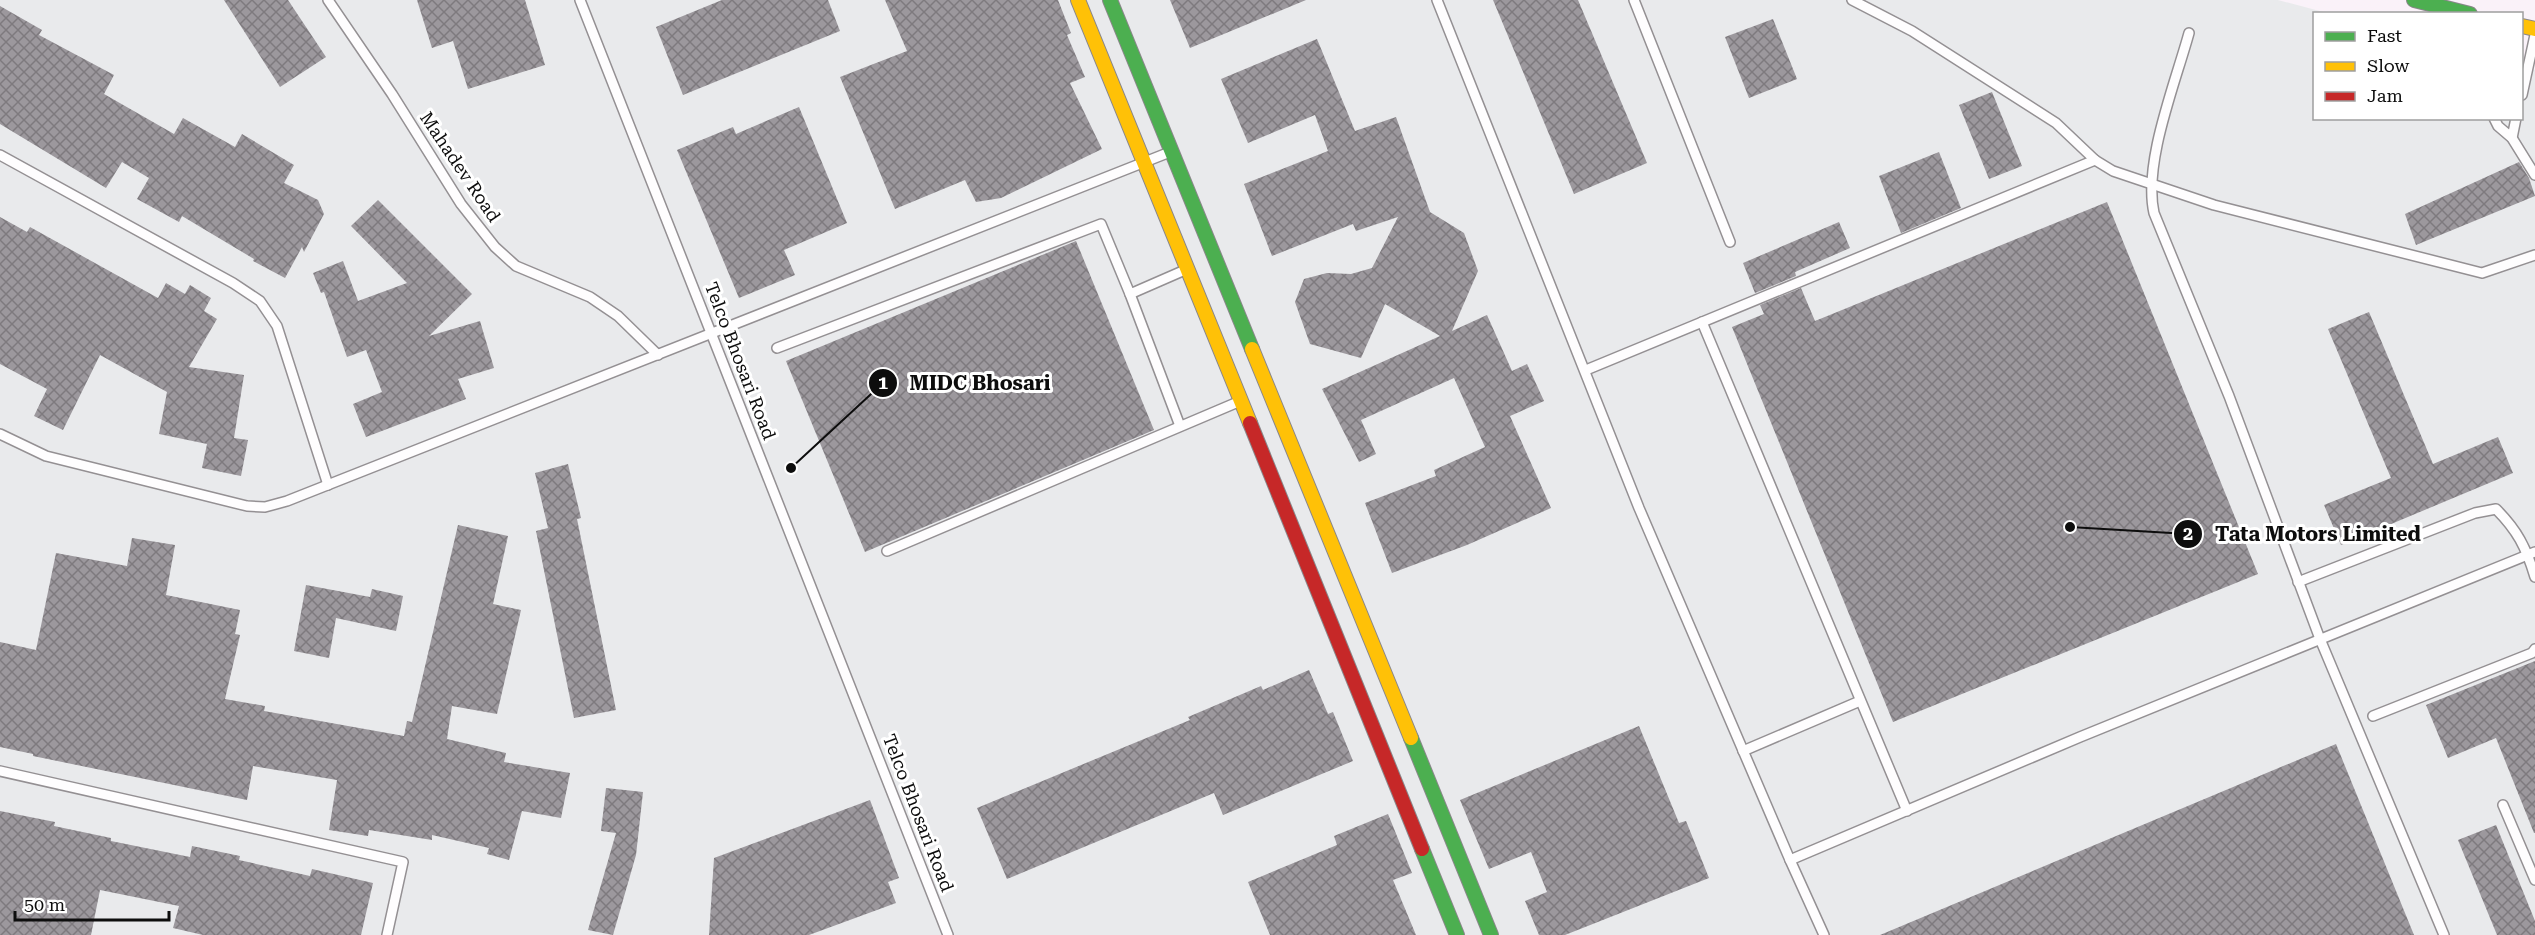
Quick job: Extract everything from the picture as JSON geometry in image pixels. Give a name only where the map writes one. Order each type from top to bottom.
[{"type":"street","points":[[1078,0],[1457,935]]},
{"type":"street","points":[[1110,0],[1491,935]]},
{"type":"street","points":[[2414,0],[2465,10]]},
{"type":"lane","name":"Mahadev Road","points":[[328,0],[392,94],[461,204],[495,247],[516,266],[590,297],[609,310],[658,355]]},
{"type":"lane","name":"Telco Bhosari Road","points":[[580,0],[948,935]]},
{"type":"lane","points":[[1437,0],[1639,508],[1824,935]]},
{"type":"lane","points":[[1634,0],[1730,242]]},
{"type":"lane","points":[[1852,0],[1912,31],[2056,123],[2095,160],[2113,171],[2214,205],[2482,273],[2535,255]]},
{"type":"lane","points":[[2189,33],[2154,158],[2150,183],[2151,198],[2161,232],[2229,396],[2320,639],[2444,935]]},
{"type":"lane","points":[[2523,90],[2535,35]]},
{"type":"lane","points":[[2495,120],[2498,126],[2512,138],[2535,175]]},
{"type":"lane","points":[[2512,138],[2516,120]]},
{"type":"lane","points":[[0,434],[45,456],[248,506],[265,507],[287,501],[1143,161],[1172,152]]},
{"type":"lane","points":[[0,156],[260,301],[277,326],[327,485]]},
{"type":"lane","points":[[1586,370],[2095,160]]},
{"type":"lane","points":[[777,348],[1101,224],[1180,426]]},
{"type":"lane","points":[[1130,294],[1187,269]]},
{"type":"lane","points":[[1702,322],[1907,811]]},
{"type":"lane","points":[[886,551],[1240,401]]},
{"type":"lane","points":[[2298,582],[2475,513],[2496,509],[2514,527],[2532,553],[2535,577]]},
{"type":"lane","points":[[1790,860],[2532,553]]},
{"type":"lane","points":[[2373,716],[2532,653],[2535,649]]},
{"type":"lane","points":[[1743,751],[1860,701]]},
{"type":"lane","points":[[0,771],[403,862],[387,935]]},
{"type":"lane","points":[[2503,805],[2535,880]]},
{"type":"shaded area","points":[[0,0],[2278,0],[2323,12],[2313,12],[2313,120],[2523,120],[2523,66],[2535,70],[2535,935],[0,935]]},
{"type":"building","points":[[224,0],[288,0],[326,57],[280,87]]},
{"type":"building","points":[[417,0],[525,0],[545,65],[468,89],[453,41],[432,48]]},
{"type":"building","points":[[722,0],[828,0],[840,31],[683,95],[656,27]]},
{"type":"building","points":[[885,0],[1058,0],[1071,33],[1067,35],[1085,77],[1070,83],[1102,149],[1001,198],[976,202],[965,180],[895,209],[840,77],[907,51]]},
{"type":"building","points":[[1170,0],[1306,0],[1190,48]]},
{"type":"building","points":[[1493,0],[1578,0],[1647,163],[1574,194]]},
{"type":"building","points":[[0,6],[42,30],[39,35],[114,75],[104,94],[174,134],[183,118],[235,147],[242,134],[294,165],[284,183],[318,200],[324,214],[304,252],[302,247],[285,278],[253,261],[254,259],[182,216],[179,222],[137,199],[149,178],[122,162],[106,188],[0,124]]},
{"type":"building","points":[[1773,19],[1797,79],[1749,98],[1725,37]]},
{"type":"building","points":[[1317,39],[1355,131],[1396,117],[1430,212],[1464,233],[1478,271],[1452,331],[1487,315],[1512,371],[1527,364],[1544,401],[1510,416],[1551,508],[1467,545],[1392,573],[1365,503],[1436,476],[1434,470],[1485,447],[1454,378],[1361,420],[1376,454],[1359,462],[1322,389],[1440,336],[1385,304],[1361,358],[1310,344],[1295,302],[1304,279],[1327,273],[1351,274],[1372,268],[1398,217],[1356,231],[1353,224],[1272,256],[1244,184],[1328,151],[1315,115],[1248,143],[1221,79]]},
{"type":"building","points":[[1992,92],[2022,166],[1989,179],[1959,105]]},
{"type":"building","points":[[799,107],[847,223],[784,250],[795,275],[739,298],[677,150],[733,127],[736,134]]},
{"type":"building","points":[[1939,152],[1961,208],[1901,233],[1879,176]]},
{"type":"building","points":[[2519,162],[2529,178],[2535,196],[2416,245],[2405,214]]},
{"type":"building","points":[[378,200],[472,294],[429,336],[480,321],[494,368],[458,379],[466,399],[366,437],[353,404],[382,392],[366,350],[347,357],[324,292],[321,293],[313,273],[343,261],[358,301],[407,283],[351,226]]},
{"type":"building","points":[[2107,202],[2258,574],[1893,722],[1732,327],[1764,314],[1760,305],[1801,288],[1815,321]]},
{"type":"building","points":[[0,217],[27,232],[30,227],[158,298],[166,283],[185,294],[190,285],[211,298],[204,311],[217,319],[189,367],[244,375],[234,438],[248,440],[241,476],[202,468],[207,444],[159,434],[167,392],[100,355],[63,430],[34,416],[47,389],[0,364]]},
{"type":"building","points":[[1839,222],[1850,248],[1795,272],[1796,276],[1755,293],[1743,263]]},
{"type":"building","points":[[1076,241],[1154,430],[865,552],[786,361]]},
{"type":"building","points":[[2369,312],[2433,464],[2498,437],[2513,473],[2341,545],[2324,505],[2391,478],[2328,329]]},
{"type":"building","points":[[568,464],[581,518],[577,519],[616,710],[574,718],[536,531],[548,528],[535,473]]},
{"type":"building","points":[[458,525],[508,536],[493,604],[521,610],[497,714],[452,706],[447,739],[506,753],[504,762],[570,773],[561,818],[522,811],[509,860],[487,854],[489,848],[432,835],[432,840],[369,830],[368,836],[329,830],[337,780],[253,766],[247,800],[33,756],[33,754],[0,747],[0,642],[36,650],[56,553],[127,566],[132,538],[175,545],[166,595],[240,610],[235,634],[240,635],[225,699],[265,706],[264,711],[404,736],[407,721],[412,722]]},
{"type":"building","points":[[306,585],[370,597],[372,589],[403,596],[396,631],[336,618],[329,658],[294,651]]},
{"type":"building","points":[[2535,661],[2534,833],[2496,738],[2448,758],[2426,705]]},
{"type":"building","points":[[1309,670],[1328,714],[1333,712],[1353,761],[1223,815],[1214,793],[1007,879],[977,808],[1190,720],[1188,717],[1261,686],[1263,690]]},
{"type":"building","points":[[1639,726],[1679,823],[1686,821],[1709,878],[1565,935],[1539,935],[1525,901],[1547,892],[1531,852],[1489,869],[1460,800]]},
{"type":"building","points":[[2336,744],[2414,935],[1880,935]]},
{"type":"building","points":[[606,788],[643,792],[636,855],[613,935],[588,930],[616,833],[601,831]]},
{"type":"building","points":[[870,800],[899,878],[888,882],[896,903],[809,935],[709,935],[714,858]]},
{"type":"building","points":[[0,811],[55,822],[54,826],[111,838],[111,841],[190,857],[192,846],[240,856],[239,860],[310,876],[312,869],[373,883],[361,935],[203,935],[173,928],[179,906],[100,890],[91,935],[0,935]]},
{"type":"building","points":[[1388,814],[1412,873],[1393,880],[1416,935],[1270,935],[1248,882],[1337,845],[1334,836]]},
{"type":"building","points":[[2496,825],[2535,921],[2535,935],[2497,935],[2458,840]]},
{"type":"traffic: fast","points":[[1110,0],[1252,349]]},
{"type":"traffic: fast","points":[[2414,0],[2462,12]]},
{"type":"traffic: fast","points":[[1411,738],[1491,935]]},
{"type":"traffic: fast","points":[[1422,849],[1457,935]]},
{"type":"traffic: slow","points":[[1078,0],[1250,423]]},
{"type":"traffic: slow","points":[[2523,26],[2535,29]]},
{"type":"traffic: slow","points":[[1252,349],[1411,738]]},
{"type":"traffic: jam","points":[[1250,423],[1422,849]]},
{"type":"place","name":"MIDC Bhosari","points":[[791,468]]},
{"type":"place","name":"Tata Motors Limited","points":[[2070,527]]}]
